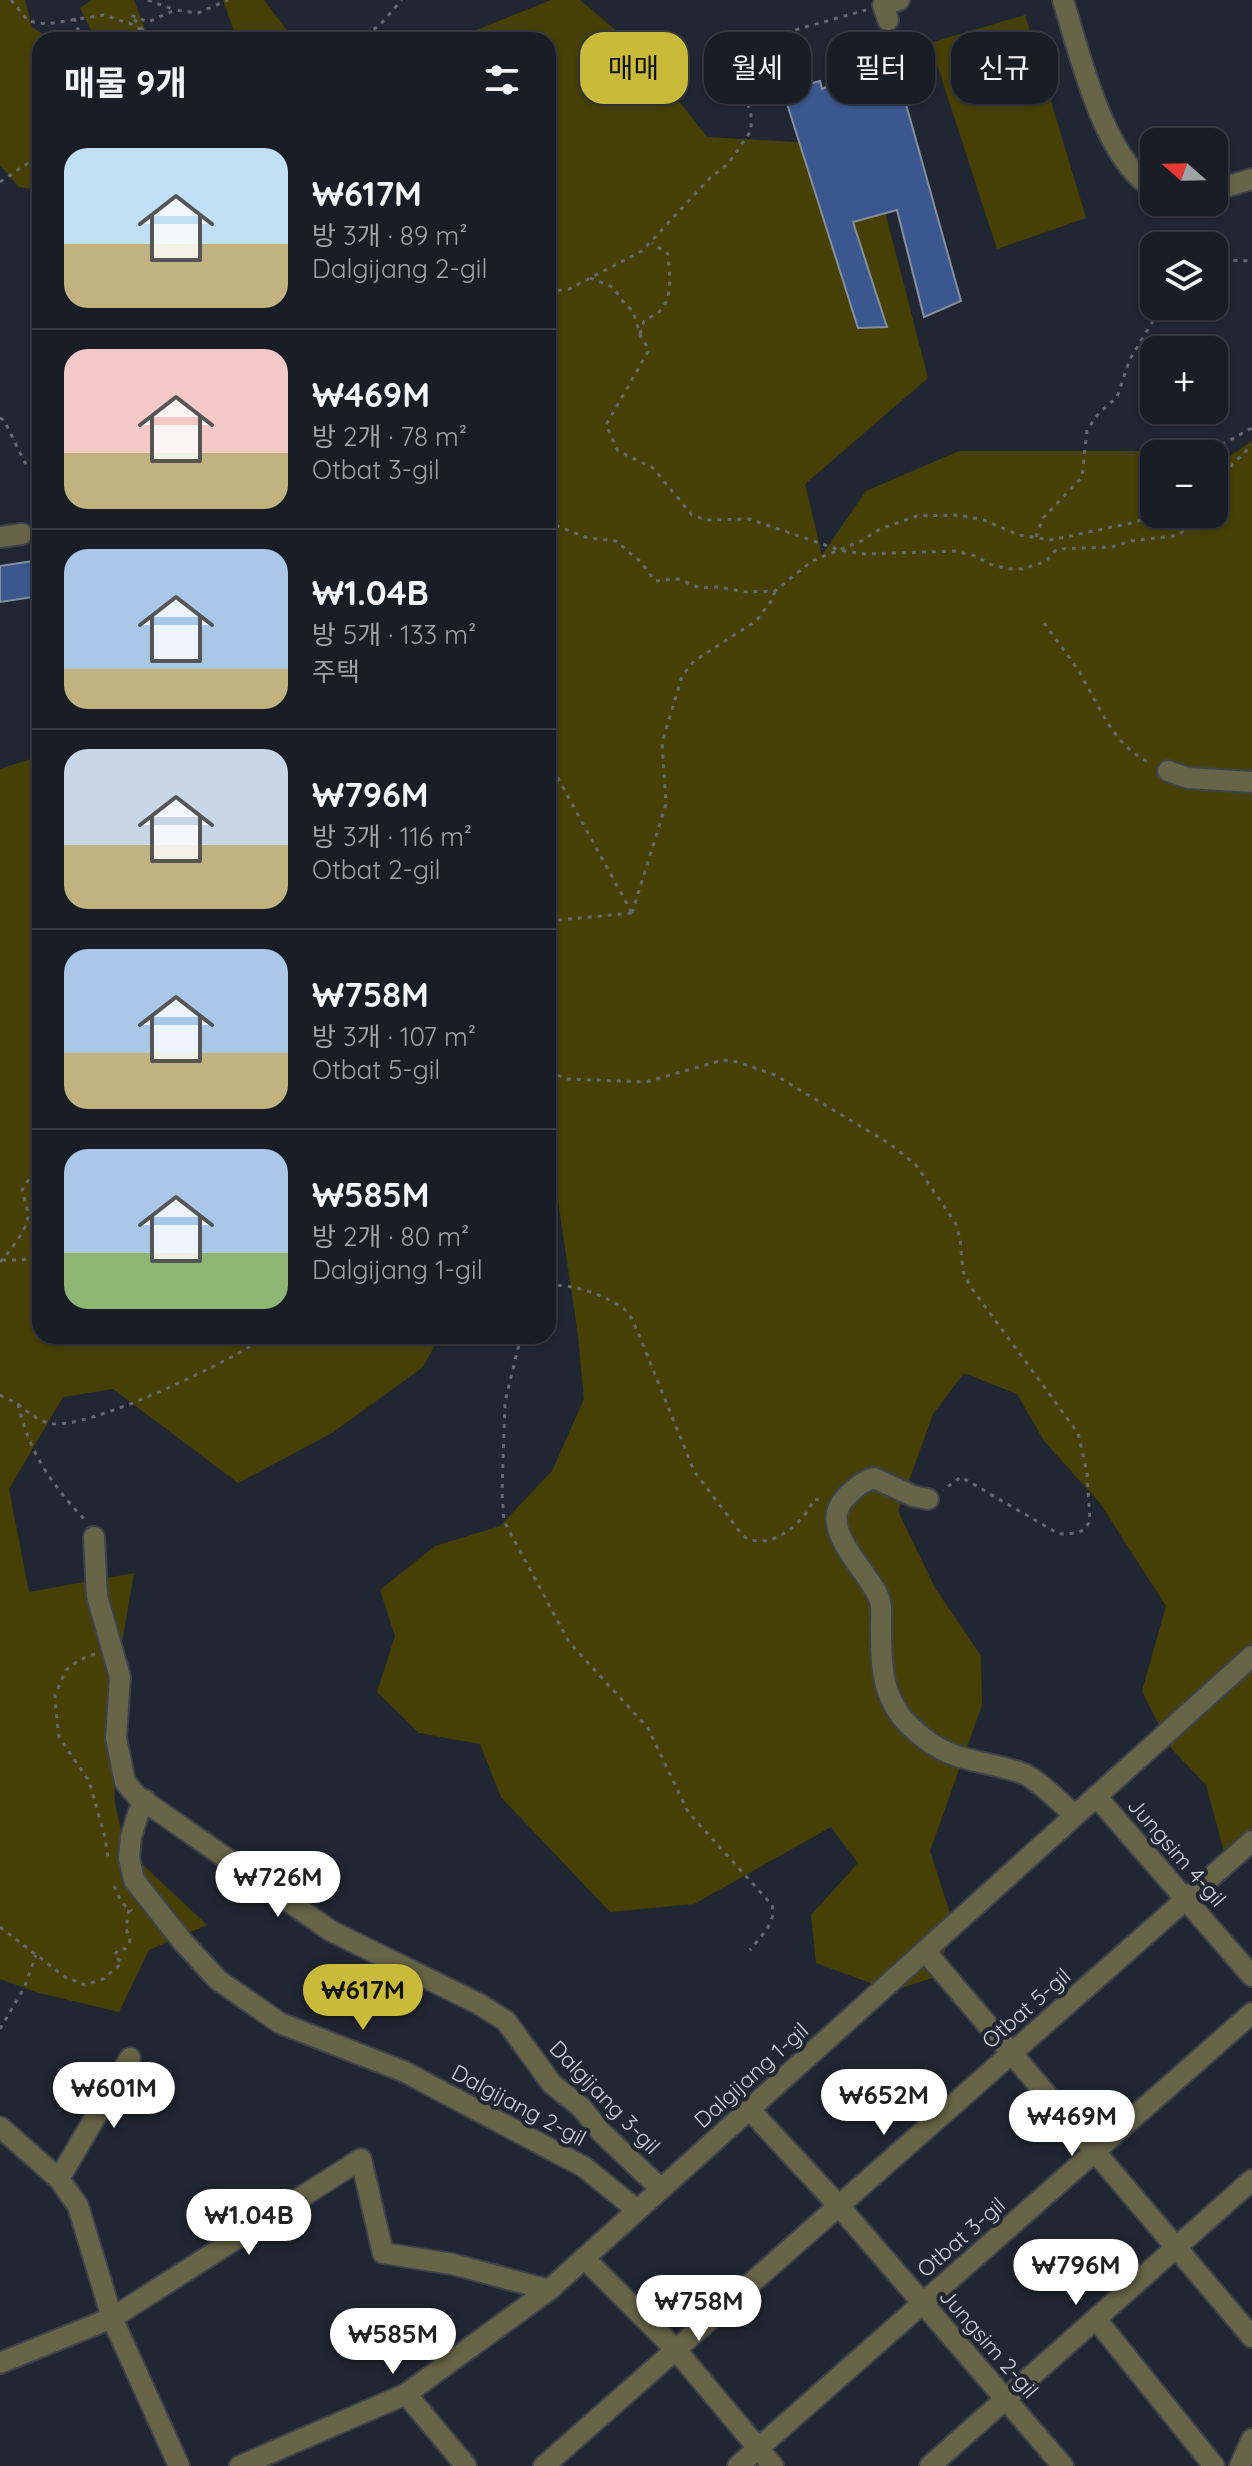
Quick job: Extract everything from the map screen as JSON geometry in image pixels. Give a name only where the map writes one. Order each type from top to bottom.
[{"type":"street","points":[[1063,0],[1097,107],[1132,169],[1140,177]]},
{"type":"street","points":[[1228,186],[1252,179]]},
{"type":"street","points":[[0,537],[22,534]]},
{"type":"street","points":[[1168,771],[1188,778],[1252,782]]},
{"type":"street","points":[[928,1499],[913,1496],[874,1478],[860,1483],[840,1503],[837,1524],[849,1554],[880,1600],[883,1676],[892,1705],[909,1726],[938,1750],[1026,1774],[1075,1815]]},
{"type":"street","name":"Dalgijang 3-gil","points":[[94,1537],[97,1596],[120,1677],[116,1738],[125,1782],[137,1796],[331,1931],[479,2004],[506,2021],[552,2084],[581,2107],[601,2132],[661,2189]]},
{"type":"street","name":"Dalgijang 1-gil","points":[[240,2466],[406,2394],[549,2290],[1252,1656]]},
{"type":"street","name":"Jungsim 4-gil","points":[[1096,1796],[1252,1976]]},
{"type":"street","name":"Dalgijang 2-gil","points":[[145,1800],[131,1837],[129,1858],[134,1880],[218,1980],[280,2023],[405,2072],[584,2167],[637,2210]]},
{"type":"street","name":"Otbat 5-gil","points":[[544,2466],[1252,1841]]},
{"type":"street","points":[[925,1951],[1252,2337]]},
{"type":"street","name":"Otbat 3-gil","points":[[738,2466],[1252,2013]]},
{"type":"street","points":[[59,2179],[130,2058]]},
{"type":"street","name":"Jungsim 2-gil","points":[[749,2109],[839,2206],[1063,2466]]},
{"type":"street","points":[[0,2127],[59,2179],[78,2206],[112,2318],[179,2466]]},
{"type":"street","points":[[0,2363],[112,2318],[361,2159],[383,2253],[452,2264],[549,2290]]},
{"type":"street","points":[[930,2466],[1252,2180]]},
{"type":"street","points":[[584,2258],[676,2350],[773,2466]]},
{"type":"street","points":[[1096,2319],[1214,2466]]},
{"type":"street","points":[[406,2394],[466,2466]]},
{"type":"street","points":[[1240,2466],[1252,2439]]},
{"type":"path","points":[[11,0],[28,21],[46,24],[104,15],[146,32]]},
{"type":"path","points":[[148,0],[175,10],[198,13],[228,0]]},
{"type":"path","points":[[367,32],[378,27],[402,0]]},
{"type":"path","points":[[556,291],[569,289],[630,259],[652,243],[710,178],[728,164],[751,131],[751,115],[741,84],[738,52],[745,44],[890,8]]},
{"type":"path","points":[[146,32],[131,15],[148,22],[175,10]]},
{"type":"path","points":[[74,18],[79,32]]},
{"type":"path","points":[[0,182],[32,160]]},
{"type":"path","points":[[640,335],[644,321],[659,313],[666,301],[670,278],[668,254],[652,243]]},
{"type":"path","points":[[1228,260],[1252,261]]},
{"type":"path","points":[[590,278],[613,287],[633,311],[640,335],[649,350],[606,425],[618,451],[653,468],[692,515],[706,520],[749,519],[840,550],[865,554],[955,551],[1008,569],[1022,569],[1045,562],[1057,549],[1112,547],[1131,541],[1173,536],[1191,528]]},
{"type":"path","points":[[1036,538],[1043,518],[1082,477],[1087,430],[1099,413],[1117,397],[1130,359],[1154,320]]},
{"type":"path","points":[[0,418],[4,420],[25,463],[32,460]]},
{"type":"path","points":[[1228,441],[1252,428]]},
{"type":"path","points":[[1228,474],[1232,465],[1252,445]]},
{"type":"path","points":[[632,913],[666,804],[662,743],[682,676],[694,661],[756,621],[775,591],[799,569],[901,521],[932,514],[984,520],[1019,535],[1051,540],[1140,519]]},
{"type":"path","points":[[556,525],[588,538],[616,541],[641,562],[655,581],[678,579],[700,588],[775,591]]},
{"type":"path","points":[[1044,623],[1080,674],[1106,722],[1123,745],[1136,756],[1168,771]]},
{"type":"path","points":[[556,775],[632,913]]},
{"type":"path","points":[[556,920],[632,913]]},
{"type":"path","points":[[556,1075],[568,1079],[646,1082],[711,1061],[738,1062],[775,1075],[890,1144],[916,1165],[956,1224],[963,1271],[970,1286],[1078,1433],[1087,1473],[1090,1521],[1085,1529],[1077,1533],[1059,1534],[961,1477],[928,1499]]},
{"type":"path","points":[[1,1261],[27,1223],[22,1190],[32,1174]]},
{"type":"path","points":[[1,1261],[23,1260],[31,1257],[32,1252]]},
{"type":"path","points":[[556,1285],[562,1284],[609,1300],[628,1313],[694,1471],[743,1536],[755,1541],[790,1530],[805,1518],[814,1499],[840,1503]]},
{"type":"path","points":[[0,1395],[32,1416],[51,1424],[76,1423],[157,1393],[254,1344]]},
{"type":"path","points":[[519,1344],[505,1402],[504,1521],[569,1642],[648,1728],[688,1812],[772,1905],[771,1921],[750,1950]]},
{"type":"path","points":[[18,1404],[47,1478],[86,1521],[94,1537]]},
{"type":"path","points":[[108,1860],[105,1837],[89,1781],[59,1737],[55,1695],[66,1670],[79,1660],[111,1648]]},
{"type":"path","points":[[113,1882],[115,1892],[129,1909],[140,1916]]},
{"type":"path","points":[[0,1927],[74,1981],[85,1985],[95,1983],[122,1963],[114,1955],[119,1949],[125,1949],[130,1941],[126,1928],[129,1909]]},
{"type":"path","points":[[0,2029],[24,1988],[36,1955]]},
{"type":"shaded area","points":[[0,0],[25,0],[32,27],[39,32],[32,32],[32,189],[19,187],[0,165]]},
{"type":"shaded area","points":[[92,0],[134,0],[146,32],[92,32],[80,8]]},
{"type":"shaded area","points":[[223,0],[264,0],[288,32],[234,32]]},
{"type":"shaded area","points":[[551,0],[580,0],[618,32],[580,32],[580,104],[681,104],[707,137],[868,146],[928,378],[805,484],[822,555],[866,491],[959,451],[1140,451],[1140,528],[1228,528],[1228,457],[1252,441],[1252,1841],[1227,1863],[1206,1785],[1170,1747],[1142,1691],[1166,1606],[1100,1503],[1044,1441],[1017,1394],[964,1373],[933,1414],[898,1511],[935,1588],[981,1656],[982,1705],[930,1851],[954,1926],[935,1977],[892,1991],[816,1963],[811,1915],[858,1863],[831,1827],[694,1904],[610,1912],[501,1797],[480,1744],[419,1733],[377,1692],[395,1636],[380,1590],[435,1546],[500,1526],[552,1471],[584,1399],[556,1187],[556,32],[472,32]]},
{"type":"shaded area","points":[[1025,15],[1030,32],[967,32]]},
{"type":"shaded area","points":[[951,37],[951,104],[1052,104],[1086,218],[997,249],[935,58],[935,42]]},
{"type":"shaded area","points":[[32,759],[32,1344],[436,1344],[423,1367],[332,1433],[238,1483],[113,1389],[63,1397],[9,1489],[29,1592],[134,1573],[111,1706],[115,1804],[125,1848],[207,1925],[149,1950],[119,2012],[39,1993],[0,1979],[0,769]]},
{"type":"building","points":[[820,81],[822,89],[827,86],[827,104],[906,104],[961,301],[924,317],[897,210],[853,222],[887,327],[858,328],[787,104],[811,104],[811,83]]},
{"type":"building","points":[[32,561],[32,597],[0,602],[0,566]]}]
